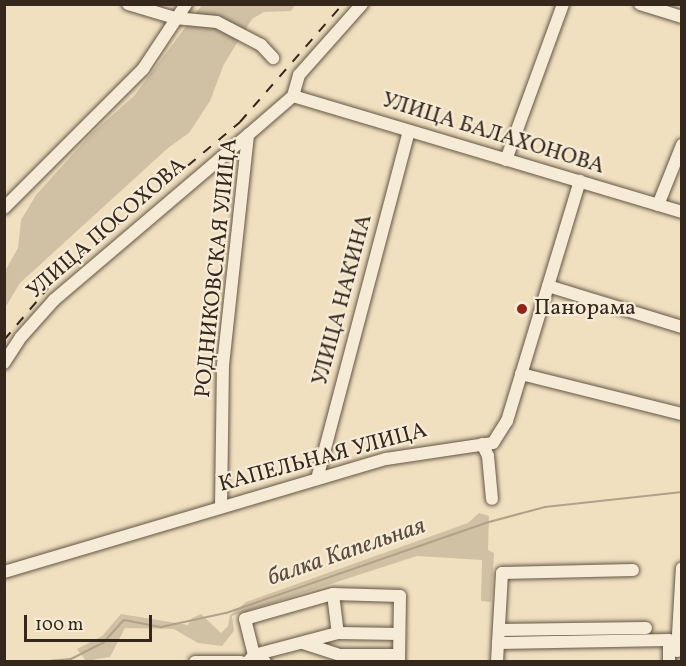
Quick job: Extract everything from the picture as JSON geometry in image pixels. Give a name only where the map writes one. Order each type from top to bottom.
[{"type":"street","points":[[128,4],[175,18],[217,22],[261,45],[273,58]]},
{"type":"street","points":[[4,208],[143,69],[186,4]]},
{"type":"street","name":"РОДНИКОВСКАЯ УЛИЦА","points":[[221,507],[223,365],[248,135],[293,96],[299,75],[362,4]]},
{"type":"street","points":[[506,159],[563,4]]},
{"type":"street","points":[[640,4],[681,17]]},
{"type":"street","name":"УЛИЦА БАЛАХОНОВА","points":[[293,96],[681,212]]},
{"type":"street","name":"УЛИЦА НАКИНА","points":[[317,479],[409,131]]},
{"type":"street","name":"УЛИЦА ПОСОХОВА","points":[[4,363],[21,337],[54,300],[248,135]]},
{"type":"street","points":[[658,204],[681,145]]},
{"type":"street","name":"КАПЕЛЬНАЯ УЛИЦА","points":[[4,572],[386,459],[493,443],[502,435],[580,182]]},
{"type":"street","points":[[548,286],[681,327]]},
{"type":"street","points":[[521,374],[681,414]]},
{"type":"street","points":[[482,444],[488,456],[492,499]]},
{"type":"street","points":[[677,662],[681,568]]},
{"type":"street","points":[[496,662],[502,573],[633,570]]},
{"type":"street","points":[[333,594],[338,633]]},
{"type":"street","points":[[251,658],[245,620],[333,594],[400,596],[399,658],[340,655],[303,643]]},
{"type":"street","points":[[499,630],[646,628]]},
{"type":"street","points":[[251,658],[338,633],[399,634]]},
{"type":"street","points":[[498,643],[669,640],[669,662]]},
{"type":"street","points":[[251,658],[266,662]]},
{"type":"street","points":[[195,662],[241,662]]},
{"type":"shaded area","points":[[202,5],[295,5],[291,11],[264,12],[252,19],[224,64],[210,101],[189,133],[168,148],[20,283],[5,308],[5,271],[18,248],[21,220],[36,195],[91,134],[134,96]]},
{"type":"shaded area","points":[[479,513],[489,516],[488,550],[494,553],[491,602],[481,601],[482,560],[417,556],[232,616],[234,631],[222,646],[198,643],[174,629],[125,628],[110,657],[86,661],[77,649],[102,636],[121,614],[188,625],[192,618],[201,614],[221,633],[228,626],[230,615],[246,602],[468,523]]},
{"type":"waterway","name":"балка Капельная","points":[[37,662],[71,659],[103,643],[124,620],[161,627],[226,613],[489,522],[545,507],[682,492]]},
{"type":"railway","points":[[4,340],[65,268],[240,122],[343,4]]},
{"type":"place","name":"Панорама","points":[[522,309]]}]
